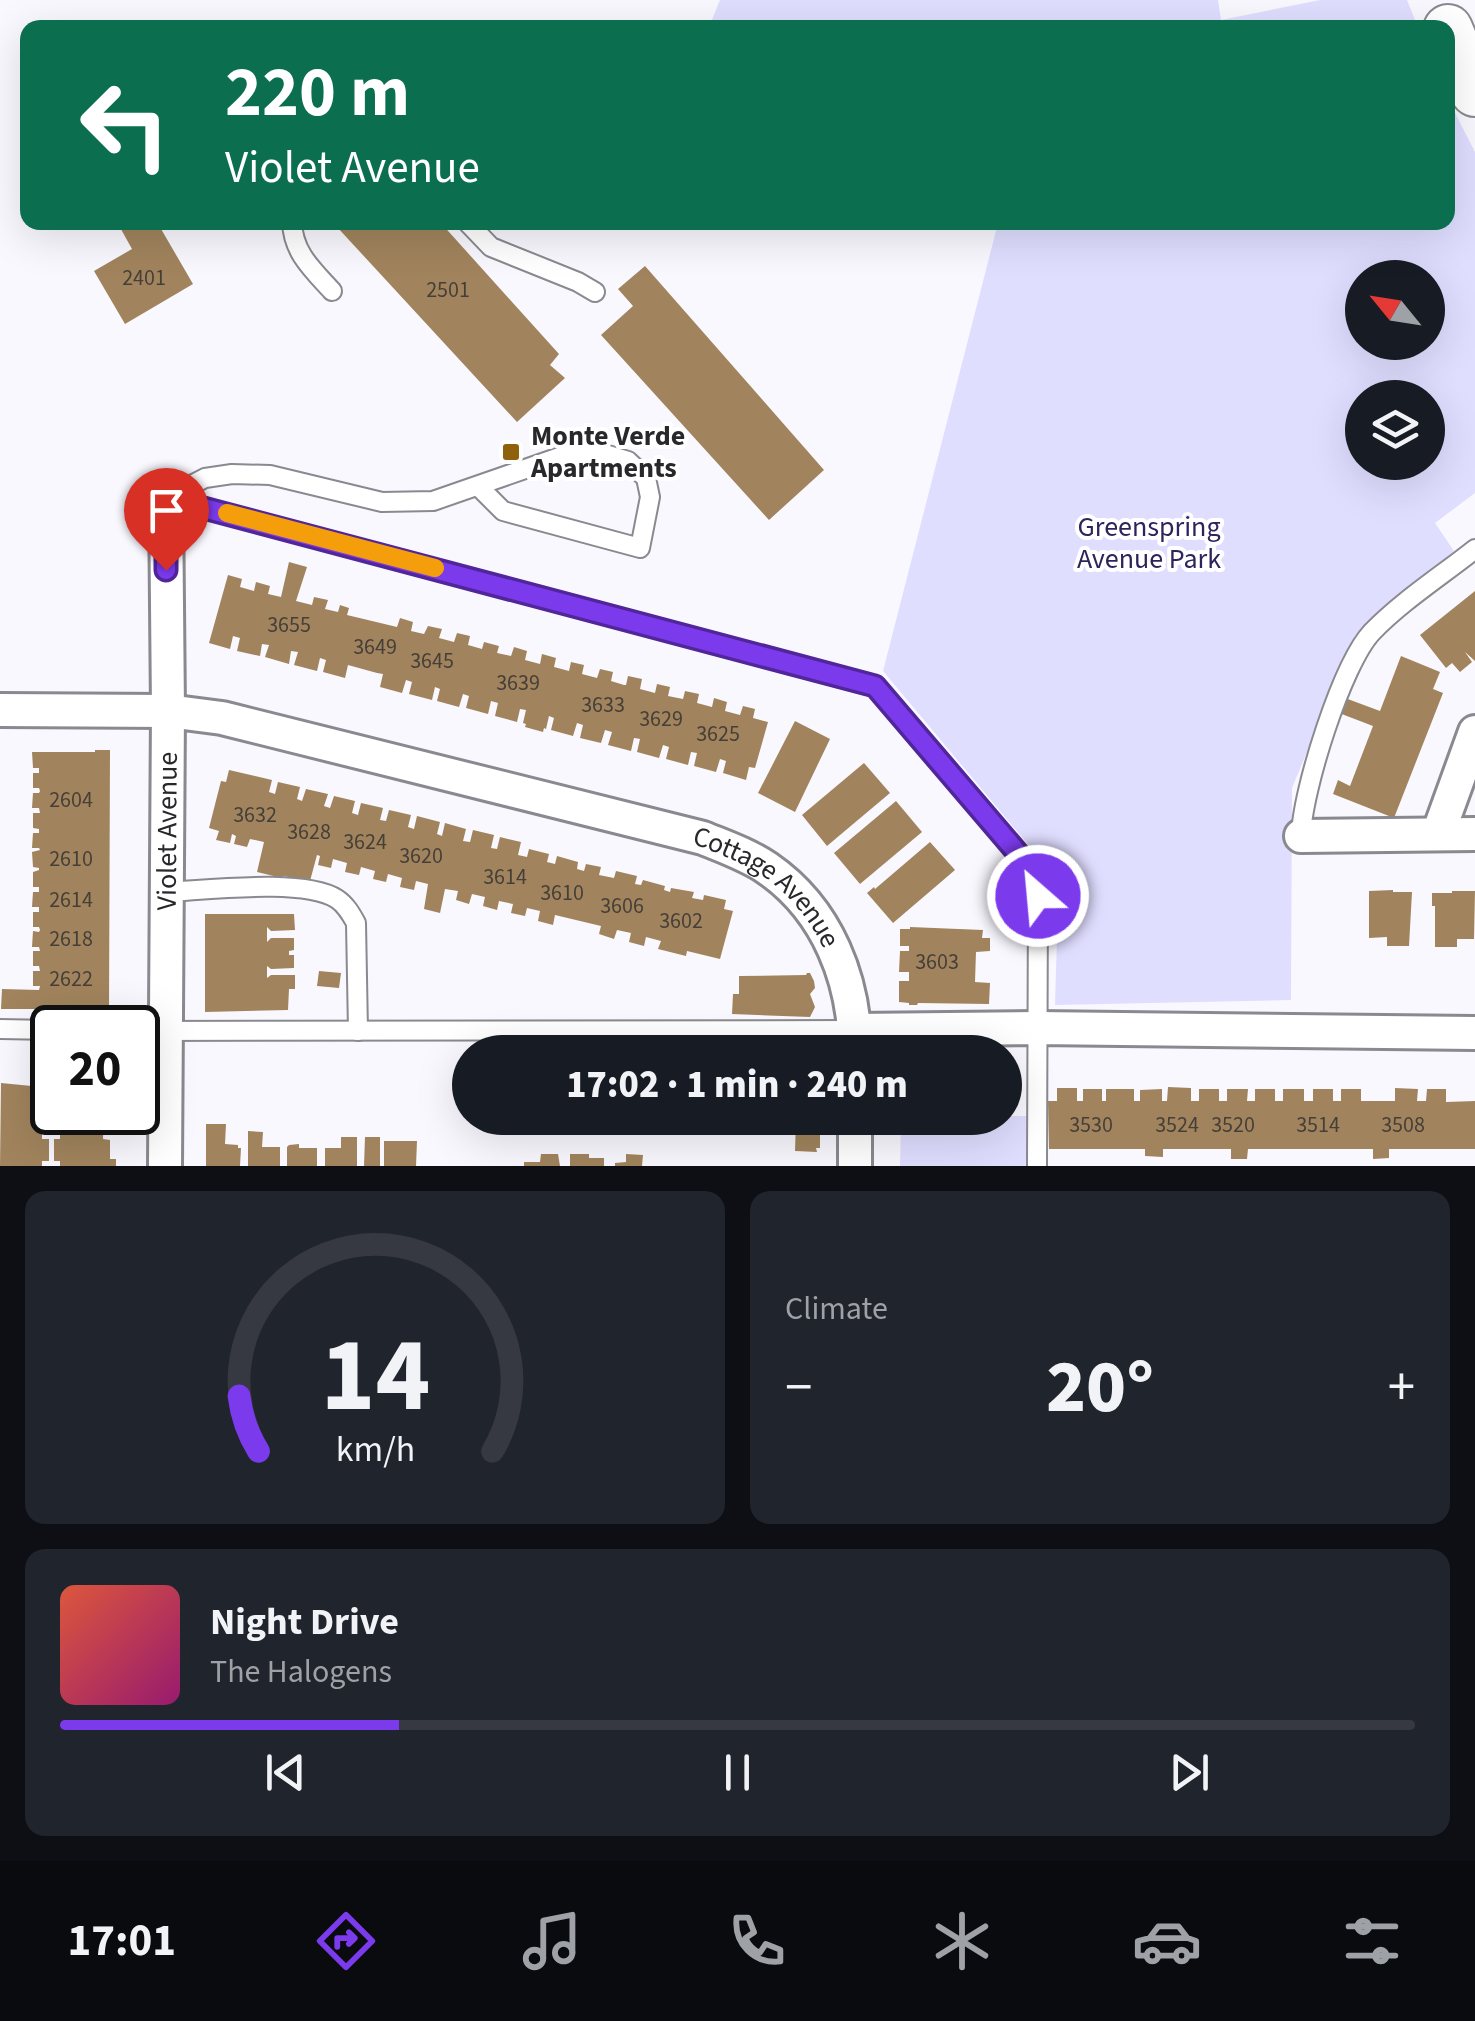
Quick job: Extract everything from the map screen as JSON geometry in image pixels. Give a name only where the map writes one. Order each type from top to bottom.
[{"type":"main road","points":[[1455,46],[1475,92]]},
{"type":"street","name":"Violet Avenue","points":[[155,1005],[167,892],[166,498]]},
{"type":"street","name":"Cottage Avenue","points":[[0,710],[168,711],[241,722],[703,838],[768,869],[795,892],[817,920],[834,945],[846,978],[854,1035]]},
{"type":"street","points":[[1438,834],[1475,732]]},
{"type":"street","points":[[1301,836],[1475,834]]},
{"type":"street","points":[[939,1035],[1036,1028],[1475,1032]]},
{"type":"street","name":"Violet Avenue","points":[[160,1114],[165,1166]]},
{"type":"street","points":[[855,1135],[855,1166]]},
{"type":"lane","points":[[294,230],[299,254],[332,291]]},
{"type":"lane","points":[[474,230],[491,248],[595,292]]},
{"type":"lane","points":[[166,498],[204,478],[232,474],[270,476],[382,502],[432,501],[574,452],[601,453],[628,462],[646,478],[650,497],[640,548],[503,511],[478,486]]},
{"type":"lane","points":[[166,498],[875,686],[1027,864],[1036,882],[1037,1166]]},
{"type":"lane","points":[[1301,836],[1301,819],[1316,760],[1349,668],[1361,646],[1383,622],[1475,548]]},
{"type":"lane","points":[[167,892],[298,887],[338,900],[350,910],[356,924],[358,1031]]},
{"type":"lane","points":[[0,1029],[30,1030]]},
{"type":"lane","points":[[160,1031],[557,1035]]},
{"type":"green space","points":[[720,0],[1218,0],[1221,20],[712,20]]},
{"type":"green space","points":[[1320,0],[1407,0],[1415,20],[1221,20]]},
{"type":"green space","name":"Greenspring Avenue Park","points":[[1455,113],[1475,152],[1475,493],[1435,523],[1454,551],[1355,636],[1292,788],[1291,1000],[1055,1005],[1058,904],[1036,854],[883,671],[996,230],[1455,230]]},
{"type":"green space","points":[[1022,1116],[1028,1116],[1029,1166],[900,1166],[901,1135],[1022,1135]]},
{"type":"building","points":[[121,230],[162,230],[193,284],[125,324],[94,271],[132,249]]},
{"type":"building","points":[[340,230],[447,230],[559,354],[550,365],[565,378],[517,422]]},
{"type":"building","points":[[645,266],[824,470],[769,520],[601,335],[633,306],[618,289]]},
{"type":"building","points":[[289,562],[307,567],[296,601],[312,605],[314,597],[328,600],[325,609],[338,612],[340,605],[349,608],[347,615],[397,627],[400,618],[413,622],[411,631],[424,634],[428,626],[442,629],[439,638],[454,642],[457,633],[470,636],[468,645],[482,649],[484,642],[499,646],[497,653],[511,656],[514,647],[527,651],[525,660],[540,664],[542,654],[556,658],[554,667],[569,671],[571,662],[584,665],[582,674],[597,678],[600,669],[613,672],[611,681],[624,685],[628,676],[642,679],[640,689],[655,693],[657,684],[670,687],[668,696],[683,699],[685,691],[699,694],[697,703],[712,707],[714,698],[727,702],[725,711],[740,715],[743,706],[755,709],[753,718],[768,722],[755,768],[749,767],[746,780],[723,773],[726,761],[720,759],[716,772],[694,766],[697,753],[691,752],[688,765],[666,759],[669,747],[663,745],[659,758],[637,752],[640,739],[634,738],[631,751],[608,745],[612,732],[605,730],[601,743],[580,738],[583,725],[577,723],[573,736],[551,730],[554,718],[549,716],[543,732],[525,727],[526,710],[520,709],[517,722],[495,716],[498,703],[491,701],[488,714],[466,708],[469,696],[463,694],[459,707],[437,701],[440,689],[435,687],[432,700],[409,694],[412,682],[406,680],[402,693],[380,687],[383,674],[348,665],[345,678],[323,672],[326,660],[320,658],[317,671],[294,665],[298,652],[291,651],[289,664],[265,657],[269,645],[262,644],[260,656],[237,651],[240,638],[233,636],[230,649],[209,643],[228,575],[242,579],[240,587],[254,591],[256,582],[270,586],[268,594],[281,597]]},
{"type":"building","points":[[1475,591],[1475,661],[1465,652],[1472,662],[1460,672],[1452,663],[1446,668],[1420,635]]},
{"type":"building","points":[[1401,656],[1440,672],[1433,689],[1443,693],[1394,818],[1333,794],[1338,780],[1350,786],[1373,726],[1339,713],[1345,698],[1380,711]]},
{"type":"building","points":[[795,721],[830,739],[795,812],[758,793]]},
{"type":"building","points":[[110,750],[109,1005],[1,1009],[2,989],[39,990],[40,986],[33,986],[33,971],[40,971],[39,966],[33,966],[33,951],[40,951],[39,947],[32,947],[33,931],[40,930],[33,927],[33,912],[39,912],[39,907],[32,907],[33,892],[39,892],[39,887],[33,887],[33,872],[39,868],[33,867],[32,852],[40,850],[32,848],[33,833],[39,833],[39,829],[33,828],[33,813],[40,813],[39,808],[32,808],[33,793],[40,791],[33,788],[33,773],[39,773],[39,768],[33,768],[32,752]]},
{"type":"building","points":[[864,763],[890,793],[827,846],[802,815]]},
{"type":"building","points":[[229,770],[272,780],[269,792],[275,794],[278,782],[300,787],[297,799],[302,801],[306,789],[328,794],[324,806],[330,808],[334,796],[355,801],[352,813],[358,815],[361,803],[383,808],[380,820],[386,821],[389,810],[411,815],[408,827],[414,829],[417,816],[440,822],[437,834],[442,836],[445,823],[466,829],[463,841],[470,842],[473,830],[494,835],[491,848],[497,849],[500,837],[521,842],[518,855],[527,857],[529,849],[549,854],[547,862],[555,864],[557,856],[578,862],[577,869],[584,871],[586,864],[601,867],[599,875],[614,878],[616,871],[637,876],[635,884],[641,885],[643,880],[665,886],[664,890],[670,892],[671,888],[694,892],[692,898],[703,900],[704,895],[726,900],[724,909],[733,911],[720,959],[658,949],[661,941],[646,937],[644,946],[629,942],[631,933],[617,930],[614,939],[599,934],[601,926],[555,915],[553,925],[538,921],[540,911],[527,908],[525,916],[511,913],[513,904],[499,901],[497,910],[483,906],[485,897],[472,894],[469,904],[456,900],[458,891],[445,889],[440,913],[424,909],[428,884],[416,881],[414,890],[400,887],[402,878],[388,874],[386,882],[373,879],[375,871],[361,867],[359,875],[345,872],[347,863],[333,859],[331,868],[318,865],[317,855],[310,881],[257,872],[264,842],[250,839],[247,847],[234,844],[236,836],[232,834],[230,843],[216,840],[219,831],[209,828],[221,781],[226,782]]},
{"type":"building","points":[[896,801],[922,832],[860,884],[834,853]]},
{"type":"building","points":[[930,842],[955,870],[893,923],[867,893]]},
{"type":"building","points":[[1369,891],[1412,892],[1409,946],[1387,946],[1387,937],[1369,938]]},
{"type":"building","points":[[1475,891],[1474,939],[1457,939],[1457,947],[1435,947],[1432,893]]},
{"type":"building","points":[[205,914],[294,914],[295,930],[271,931],[267,927],[267,942],[271,938],[294,938],[294,950],[289,955],[294,955],[294,968],[267,966],[267,978],[295,975],[295,989],[289,989],[288,1010],[205,1012]]},
{"type":"building","points":[[900,929],[983,930],[982,938],[990,938],[990,951],[976,952],[975,982],[990,983],[989,1004],[899,1002],[899,981],[909,981],[909,972],[899,972],[900,951],[909,951],[909,946],[900,946]]},
{"type":"building","points":[[319,971],[341,973],[339,988],[317,986]]},
{"type":"building","points":[[807,973],[815,988],[810,994],[815,1007],[810,1017],[732,1014],[733,994],[739,994],[739,976]]},
{"type":"building","points":[[1,1083],[30,1086],[30,1135],[49,1139],[49,1161],[42,1161],[42,1166],[0,1166]]},
{"type":"building","points":[[1168,1087],[1191,1088],[1191,1101],[1199,1101],[1199,1089],[1219,1089],[1219,1101],[1227,1101],[1227,1089],[1248,1089],[1247,1101],[1255,1101],[1255,1089],[1275,1089],[1275,1101],[1283,1101],[1283,1089],[1304,1089],[1304,1101],[1313,1101],[1313,1089],[1333,1089],[1333,1101],[1341,1101],[1341,1089],[1361,1089],[1361,1101],[1395,1101],[1395,1088],[1418,1089],[1417,1101],[1426,1101],[1427,1089],[1446,1089],[1446,1102],[1475,1101],[1475,1149],[1389,1149],[1389,1158],[1373,1159],[1373,1149],[1248,1149],[1247,1159],[1231,1159],[1231,1149],[1163,1149],[1163,1157],[1145,1156],[1145,1149],[1049,1149],[1048,1101],[1057,1101],[1057,1088],[1077,1088],[1077,1101],[1083,1101],[1083,1089],[1102,1089],[1102,1101],[1106,1101],[1106,1089],[1134,1089],[1134,1101],[1140,1101],[1140,1090],[1162,1089],[1162,1101],[1167,1101]]},
{"type":"building","points":[[206,1124],[226,1124],[225,1144],[241,1148],[240,1166],[206,1166]]},
{"type":"building","points":[[248,1131],[263,1132],[262,1147],[280,1147],[280,1166],[248,1166]]},
{"type":"building","points":[[60,1135],[103,1135],[103,1139],[110,1140],[110,1159],[116,1159],[116,1166],[60,1166],[60,1161],[54,1161],[54,1139],[60,1139]]},
{"type":"building","points":[[795,1135],[820,1135],[817,1152],[795,1151]]},
{"type":"building","points":[[341,1137],[357,1137],[357,1166],[325,1166],[325,1148],[341,1148]]},
{"type":"building","points":[[365,1137],[380,1137],[380,1166],[364,1166]]},
{"type":"building","points":[[384,1141],[417,1141],[416,1166],[384,1166]]},
{"type":"building","points":[[299,1144],[299,1148],[317,1148],[317,1166],[287,1166],[287,1147]]},
{"type":"building","points":[[541,1154],[558,1154],[560,1166],[524,1166],[524,1162],[540,1162]]},
{"type":"building","points":[[570,1154],[604,1158],[604,1166],[570,1166]]},
{"type":"building","points":[[626,1154],[643,1155],[642,1166],[615,1166],[626,1162]]},
{"type":"slow traffic","points":[[227,513],[435,568]]},
{"type":"place","name":"Monte Verde Apartments","points":[[511,452]]},
{"type":"route","points":[[166,570],[166,498],[875,686],[1027,864],[1038,896]]}]
